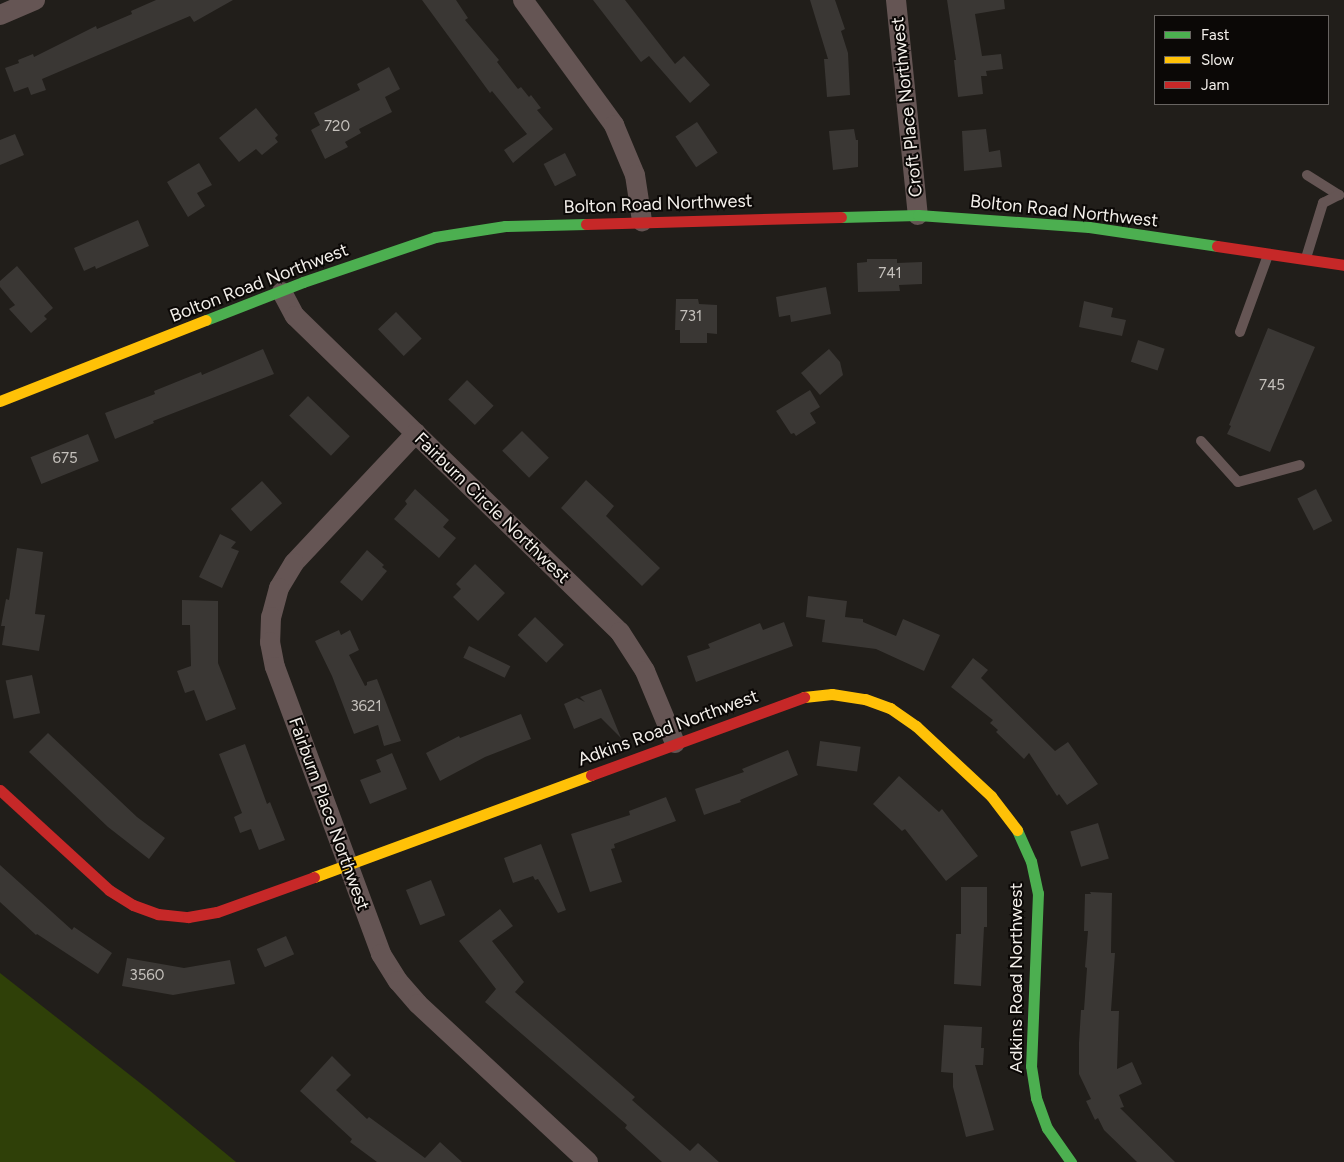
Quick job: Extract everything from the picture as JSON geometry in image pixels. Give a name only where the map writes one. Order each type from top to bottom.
[{"type":"street","points":[[0,15],[35,0]]},
{"type":"street","points":[[523,0],[614,125],[635,175],[642,221]]},
{"type":"street","name":"Croft Place Northwest","points":[[896,0],[918,215]]},
{"type":"street","name":"Bolton Road Northwest","points":[[0,400],[282,292],[435,237],[506,226],[918,215],[1089,228],[1269,252],[1344,265]]},
{"type":"street","name":"Fairburn Circle Northwest","points":[[282,292],[295,316],[620,632],[645,671],[675,743]]},
{"type":"street","name":"Fairburn Place Northwest","points":[[416,433],[294,563],[279,588],[271,617],[270,642],[274,667],[381,954],[398,981],[418,1004],[588,1162]]},
{"type":"street","name":"Adkins Road Northwest","points":[[0,790],[109,890],[132,905],[158,914],[188,917],[217,912],[802,697],[832,694],[865,698],[890,708],[916,726],[992,796],[1018,831],[1031,861],[1038,893],[1032,1066],[1036,1098],[1047,1128],[1071,1162]]},
{"type":"lane","points":[[1306,174],[1339,195],[1323,203],[1306,258]]},
{"type":"lane","points":[[1240,332],[1269,252]]},
{"type":"lane","points":[[1201,441],[1238,482],[1300,465]]},
{"type":"green space","points":[[0,973],[149,1090],[236,1162],[0,1162]]},
{"type":"building","points":[[156,0],[233,0],[194,22],[190,16],[42,79],[46,90],[31,95],[28,87],[14,92],[5,68],[19,63],[18,60],[33,54],[34,57],[96,26],[97,29],[132,14],[131,11]]},
{"type":"building","points":[[422,0],[456,0],[468,18],[465,20],[499,60],[497,62],[518,89],[521,87],[529,97],[531,95],[541,108],[537,110],[553,129],[513,163],[504,150],[527,134],[492,91],[490,93]]},
{"type":"building","points":[[593,0],[625,0],[675,64],[684,56],[710,85],[690,103],[649,56],[641,62]]},
{"type":"building","points":[[810,0],[835,0],[845,29],[841,31],[848,53],[850,95],[827,97],[824,59],[828,59]]},
{"type":"building","points":[[947,0],[1004,0],[1005,9],[975,14],[982,56],[1001,54],[1003,69],[986,71],[987,76],[981,76],[983,94],[958,97],[954,60],[956,60]]},
{"type":"building","points":[[389,67],[400,89],[385,97],[392,112],[359,129],[361,133],[345,142],[348,147],[325,159],[311,130],[320,125],[314,113],[360,90],[357,84]]},
{"type":"building","points":[[256,108],[278,135],[275,138],[278,142],[262,155],[256,149],[239,162],[219,138]]},
{"type":"building","points":[[697,122],[718,153],[696,167],[675,137]]},
{"type":"building","points":[[854,129],[856,140],[858,140],[858,167],[833,170],[829,131]]},
{"type":"building","points":[[986,129],[989,152],[1000,150],[1002,167],[964,171],[962,131]]},
{"type":"building","points":[[15,134],[24,155],[0,165],[0,140]]},
{"type":"building","points":[[565,153],[576,175],[555,186],[544,164]]},
{"type":"building","points":[[199,163],[212,185],[197,193],[205,206],[188,217],[167,182]]},
{"type":"building","points":[[138,220],[149,246],[96,269],[95,266],[84,271],[74,248]]},
{"type":"building","points":[[867,259],[897,259],[897,263],[922,262],[922,284],[899,285],[900,291],[858,292],[857,263],[867,262]]},
{"type":"building","points":[[17,266],[53,308],[44,316],[47,319],[31,333],[9,309],[15,305],[0,287],[0,281]]},
{"type":"building","points":[[826,287],[831,314],[791,322],[790,315],[779,317],[776,297]]},
{"type":"building","points":[[676,299],[698,299],[699,304],[717,305],[717,334],[707,333],[707,343],[680,343],[680,330],[675,330]]},
{"type":"building","points":[[1084,301],[1113,308],[1111,317],[1126,320],[1122,336],[1079,327]]},
{"type":"building","points":[[396,312],[422,339],[404,356],[378,329]]},
{"type":"building","points":[[1268,328],[1315,347],[1270,452],[1227,434]]},
{"type":"building","points":[[1138,340],[1165,349],[1158,371],[1131,362]]},
{"type":"building","points":[[263,349],[274,374],[153,421],[154,423],[115,439],[105,413],[155,394],[154,391],[201,372],[202,375]]},
{"type":"building","points":[[829,349],[840,362],[843,375],[820,395],[801,373]]},
{"type":"building","points":[[467,380],[494,406],[475,425],[448,399]]},
{"type":"building","points":[[810,390],[820,407],[810,413],[816,423],[796,436],[794,433],[791,434],[776,411]]},
{"type":"building","points":[[308,396],[350,436],[331,456],[289,415]]},
{"type":"building","points":[[522,431],[549,458],[529,478],[502,451]]},
{"type":"building","points":[[88,434],[99,461],[41,484],[31,457]]},
{"type":"building","points":[[586,480],[614,506],[606,516],[660,568],[642,586],[561,508]]},
{"type":"building","points":[[262,481],[282,503],[251,531],[231,509]]},
{"type":"building","points":[[415,489],[449,520],[443,527],[456,538],[439,558],[394,519],[407,504],[405,501]]},
{"type":"building","points":[[1316,489],[1332,521],[1314,531],[1297,499]]},
{"type":"building","points":[[220,534],[236,542],[231,548],[239,551],[222,588],[199,577]]},
{"type":"building","points":[[17,548],[43,552],[35,614],[45,615],[39,651],[2,645],[5,626],[1,626],[6,599],[9,600]]},
{"type":"building","points":[[367,550],[384,565],[382,567],[387,571],[362,601],[340,582]]},
{"type":"building","points":[[475,564],[505,593],[478,621],[453,597],[461,589],[456,584]]},
{"type":"building","points":[[808,596],[847,601],[845,617],[863,619],[863,622],[896,636],[903,619],[940,635],[924,671],[876,649],[822,642],[825,620],[806,617]]},
{"type":"building","points":[[182,600],[218,601],[218,663],[236,709],[206,721],[194,690],[185,693],[177,671],[191,666],[190,625],[182,625]]},
{"type":"building","points":[[535,617],[564,645],[546,663],[518,635]]},
{"type":"building","points":[[784,622],[793,646],[696,682],[687,656],[710,648],[708,644],[760,623],[763,630]]},
{"type":"building","points":[[339,630],[341,635],[350,630],[359,650],[349,655],[365,686],[367,682],[377,679],[401,741],[384,746],[378,725],[354,734],[332,676],[315,641]]},
{"type":"building","points":[[469,646],[510,666],[505,678],[463,658]]},
{"type":"building","points":[[973,658],[988,670],[981,678],[1055,751],[1068,742],[1098,784],[1067,805],[1059,794],[1057,796],[1029,753],[1024,759],[996,732],[998,730],[990,723],[993,720],[951,687]]},
{"type":"building","points":[[32,675],[40,713],[14,719],[6,681]]},
{"type":"building","points":[[601,689],[621,738],[601,718],[574,729],[564,704],[577,698],[585,702],[580,697]]},
{"type":"building","points":[[521,714],[531,739],[485,757],[440,781],[426,753],[459,736],[460,738]]},
{"type":"building","points":[[48,733],[137,817],[165,838],[149,859],[108,827],[29,752]]},
{"type":"building","points":[[820,741],[861,747],[857,771],[817,766]]},
{"type":"building","points":[[245,744],[267,804],[270,802],[285,840],[259,850],[251,829],[240,833],[234,817],[242,813],[219,754]]},
{"type":"building","points":[[788,750],[798,775],[740,800],[741,802],[704,815],[695,789],[744,772],[742,769]]},
{"type":"building","points":[[392,753],[407,789],[370,804],[360,780],[381,772],[376,760]]},
{"type":"building","points":[[899,776],[939,812],[942,809],[978,856],[946,881],[905,829],[902,831],[873,804]]},
{"type":"building","points":[[666,797],[676,821],[614,844],[615,848],[611,849],[622,882],[590,892],[571,834],[630,815],[629,811]]},
{"type":"building","points":[[1098,823],[1109,858],[1081,867],[1070,831]]},
{"type":"building","points":[[541,844],[566,910],[558,913],[538,879],[535,880],[533,876],[513,883],[504,858]]},
{"type":"building","points":[[0,865],[72,930],[74,927],[112,953],[98,974],[36,935],[0,902]]},
{"type":"building","points":[[431,880],[445,915],[420,925],[406,890]]},
{"type":"building","points":[[961,887],[987,887],[987,927],[984,927],[981,986],[954,984],[956,934],[961,934]]},
{"type":"building","points":[[1090,892],[1112,893],[1111,953],[1115,953],[1111,1011],[1119,1011],[1117,1069],[1132,1062],[1142,1084],[1119,1095],[1124,1107],[1120,1108],[1175,1162],[1137,1162],[1104,1130],[1098,1118],[1095,1120],[1086,1101],[1091,1099],[1079,1074],[1079,1043],[1081,1010],[1084,1010],[1087,968],[1085,967],[1088,931],[1084,931],[1085,894],[1091,894]]},
{"type":"building","points":[[500,909],[513,926],[492,941],[524,982],[515,992],[635,1097],[632,1100],[690,1151],[698,1143],[719,1162],[662,1162],[625,1128],[627,1125],[485,1002],[496,989],[459,941]]},
{"type":"building","points":[[286,936],[294,954],[265,967],[257,949]]},
{"type":"building","points":[[127,958],[184,968],[230,960],[235,984],[173,995],[122,986]]},
{"type":"building","points":[[944,1025],[982,1027],[981,1048],[984,1048],[983,1065],[975,1065],[994,1130],[966,1137],[953,1087],[953,1073],[941,1072]]},
{"type":"building","points":[[332,1056],[351,1075],[336,1090],[367,1119],[369,1117],[425,1158],[440,1142],[462,1162],[377,1162],[350,1142],[352,1139],[300,1091]]},
{"type":"traffic: fast","points":[[841,217],[918,215],[1089,227],[1217,246]]},
{"type":"traffic: fast","points":[[206,320],[303,282],[435,237],[505,226],[586,224]]},
{"type":"traffic: fast","points":[[1017,830],[1031,861],[1038,893],[1031,1066],[1036,1098],[1047,1128],[1071,1162]]},
{"type":"traffic: slow","points":[[0,401],[206,320]]},
{"type":"traffic: slow","points":[[804,697],[832,694],[865,699],[890,708],[916,726],[991,796],[1017,830]]},
{"type":"traffic: slow","points":[[314,877],[591,775]]},
{"type":"traffic: jam","points":[[586,224],[841,217]]},
{"type":"traffic: jam","points":[[1217,246],[1344,265]]},
{"type":"traffic: jam","points":[[591,775],[804,697]]},
{"type":"traffic: jam","points":[[0,790],[109,890],[133,905],[158,914],[188,917],[217,912],[314,877]]}]
